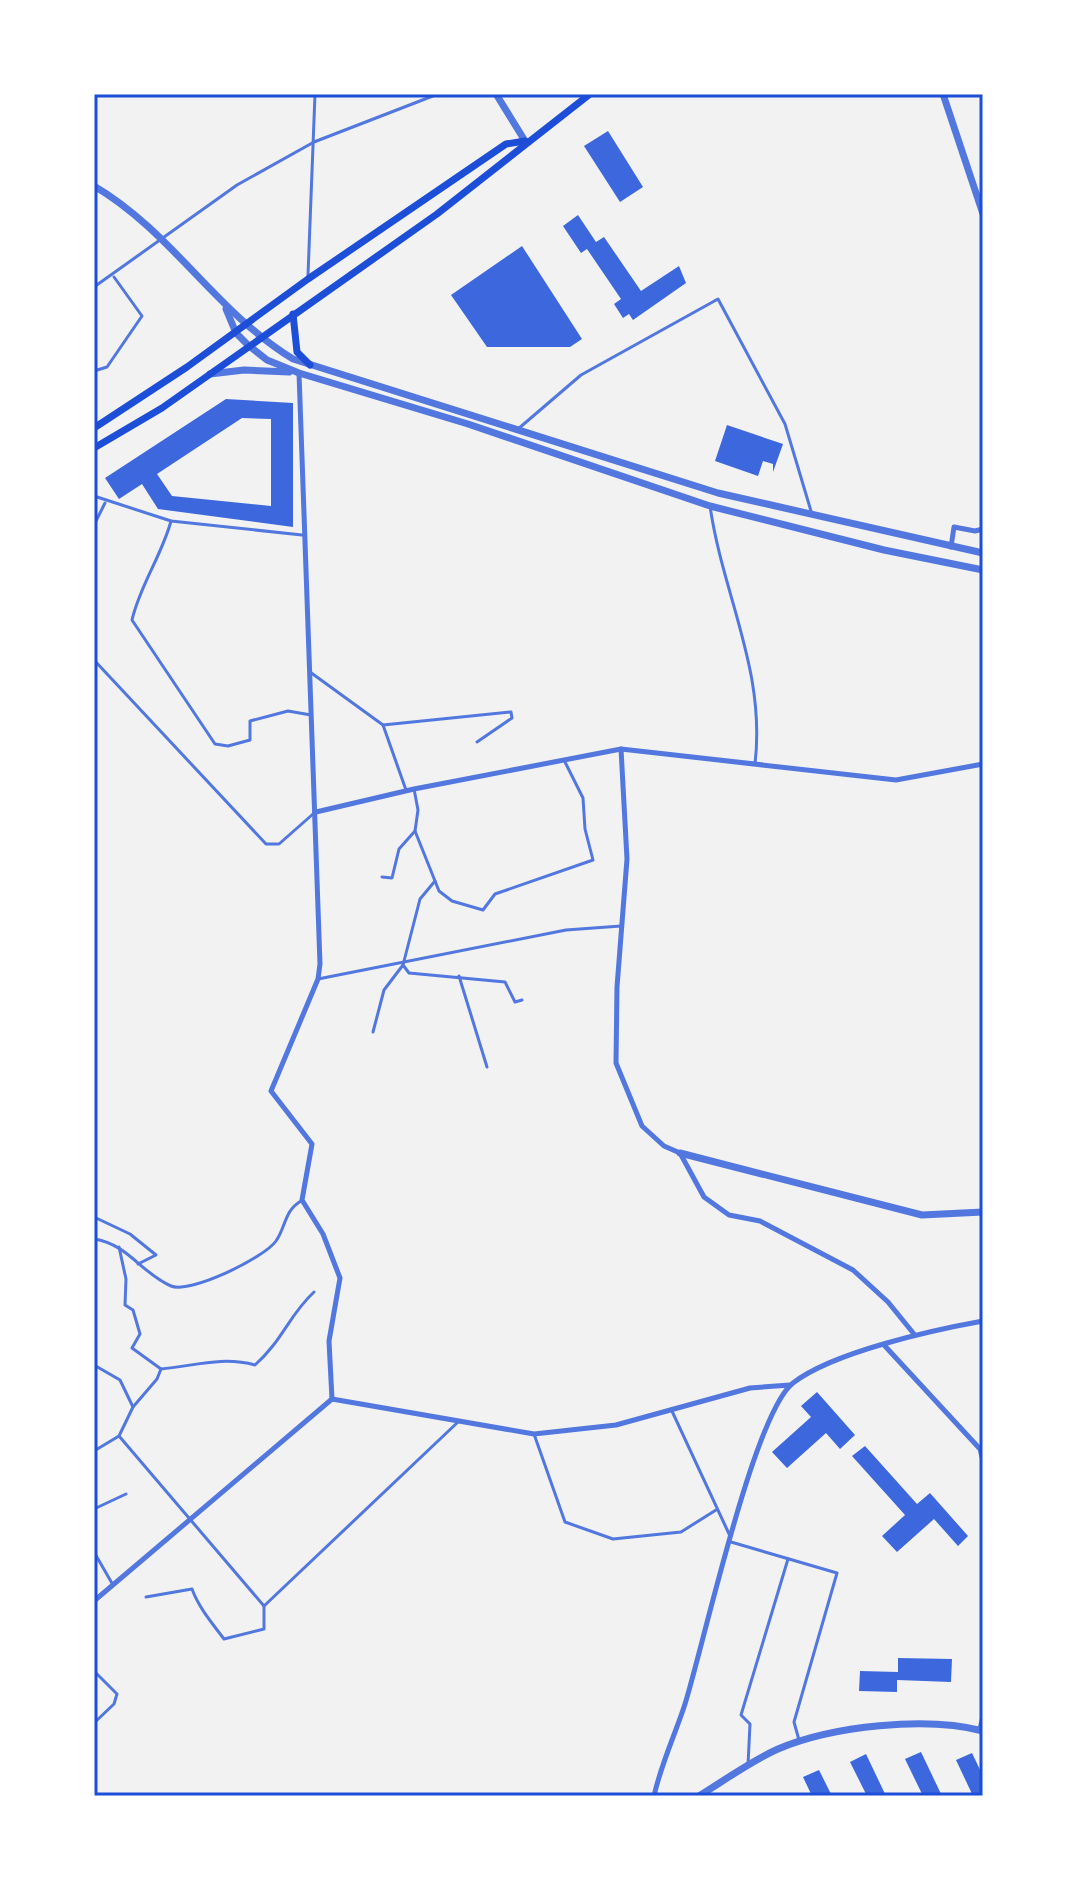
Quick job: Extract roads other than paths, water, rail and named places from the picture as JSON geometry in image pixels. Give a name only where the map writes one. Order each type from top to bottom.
[{"type":"main road","points":[[94,448],[112,440],[490,176],[512,159],[525,141],[590,94]]},
{"type":"main road","points":[[94,428],[506,144],[525,141]]},
{"type":"main road","points":[[293,314],[297,352],[310,365]]},
{"type":"street","points":[[496,94],[525,141]]},
{"type":"street","points":[[943,94],[983,214]]},
{"type":"street","points":[[94,186],[162,239],[258,338],[310,365],[718,493],[983,553]]},
{"type":"street","points":[[225,307],[236,333],[248,345],[267,360],[299,373],[468,424],[710,506],[884,550],[983,570]]},
{"type":"street","points":[[208,374],[258,370],[299,373]]},
{"type":"street","points":[[299,373],[302,535],[316,812],[318,979],[271,1091],[312,1144],[302,1200],[323,1234],[340,1278],[329,1341],[332,1399]]},
{"type":"street","points":[[951,547],[954,527],[975,531],[983,529]]},
{"type":"street","points":[[621,749],[627,859],[616,1063],[642,1126],[664,1146],[680,1153],[922,1215],[983,1212]]},
{"type":"street","points":[[316,812],[406,790],[621,749],[896,780],[983,764]]},
{"type":"street","points":[[680,1153],[704,1197],[729,1215],[760,1221],[853,1270],[888,1302],[914,1334]]},
{"type":"street","points":[[654,1796],[758,1448],[776,1402],[791,1385],[808,1373],[914,1334],[983,1321]]},
{"type":"street","points":[[884,1345],[980,1449],[983,1461]]},
{"type":"street","points":[[332,1399],[534,1434],[616,1425],[750,1388],[791,1385]]},
{"type":"street","points":[[94,1601],[332,1399]]},
{"type":"street","points":[[699,1796],[799,1740],[888,1727],[938,1724],[981,1730],[983,1716]]},
{"type":"lane","points":[[308,279],[315,94]]},
{"type":"lane","points":[[94,287],[237,185],[314,142],[438,94]]},
{"type":"lane","points":[[94,371],[107,367],[142,316],[113,276]]},
{"type":"lane","points":[[516,431],[581,375],[718,299],[785,424],[812,515]]},
{"type":"lane","points":[[94,496],[171,521],[302,535]]},
{"type":"lane","points":[[94,525],[105,502]]},
{"type":"lane","points":[[710,506],[714,535],[745,637],[757,702],[755,765]]},
{"type":"lane","points":[[171,521],[165,546],[135,605],[132,620],[215,744],[228,746],[250,740],[250,721],[288,711],[311,715]]},
{"type":"lane","points":[[94,660],[266,844],[279,844],[316,812]]},
{"type":"lane","points":[[308,670],[383,725],[406,790]]},
{"type":"lane","points":[[383,725],[511,712],[512,718],[507,723],[477,742]]},
{"type":"lane","points":[[414,789],[418,810],[415,831],[439,891],[452,901],[483,910],[495,894],[505,889],[593,860],[585,829],[583,798],[563,758]]},
{"type":"lane","points":[[382,877],[392,878],[399,849],[415,831]]},
{"type":"lane","points":[[373,1032],[384,990],[403,965],[420,899],[435,881]]},
{"type":"lane","points":[[318,979],[403,965],[566,930],[623,926]]},
{"type":"lane","points":[[403,965],[409,973],[505,982],[515,1002],[522,1000]]},
{"type":"lane","points":[[459,976],[487,1067]]},
{"type":"lane","points":[[94,1239],[119,1245],[137,1264],[173,1287],[188,1288],[260,1256],[277,1241],[284,1220],[302,1200]]},
{"type":"lane","points":[[94,1217],[130,1234],[156,1255],[137,1264]]},
{"type":"lane","points":[[119,1245],[126,1279],[125,1305],[133,1310],[140,1334],[132,1348],[161,1369],[188,1367],[210,1360],[255,1365],[280,1340],[297,1308],[314,1292]]},
{"type":"lane","points":[[94,1365],[120,1380],[133,1407]]},
{"type":"lane","points":[[94,1451],[119,1436],[133,1407],[157,1379],[161,1369]]},
{"type":"lane","points":[[671,1409],[732,1540],[837,1573],[794,1722],[799,1740]]},
{"type":"lane","points":[[264,1606],[458,1422]]},
{"type":"lane","points":[[534,1434],[565,1522],[613,1539],[681,1532],[716,1510]]},
{"type":"lane","points":[[119,1436],[264,1606],[264,1629],[224,1639],[210,1616],[199,1608],[192,1589],[146,1597]]},
{"type":"lane","points":[[94,1509],[126,1494]]},
{"type":"lane","points":[[94,1552],[113,1585]]},
{"type":"lane","points":[[748,1766],[750,1724],[741,1715],[788,1559]]},
{"type":"lane","points":[[94,1671],[117,1694],[114,1704],[94,1723]]}]
